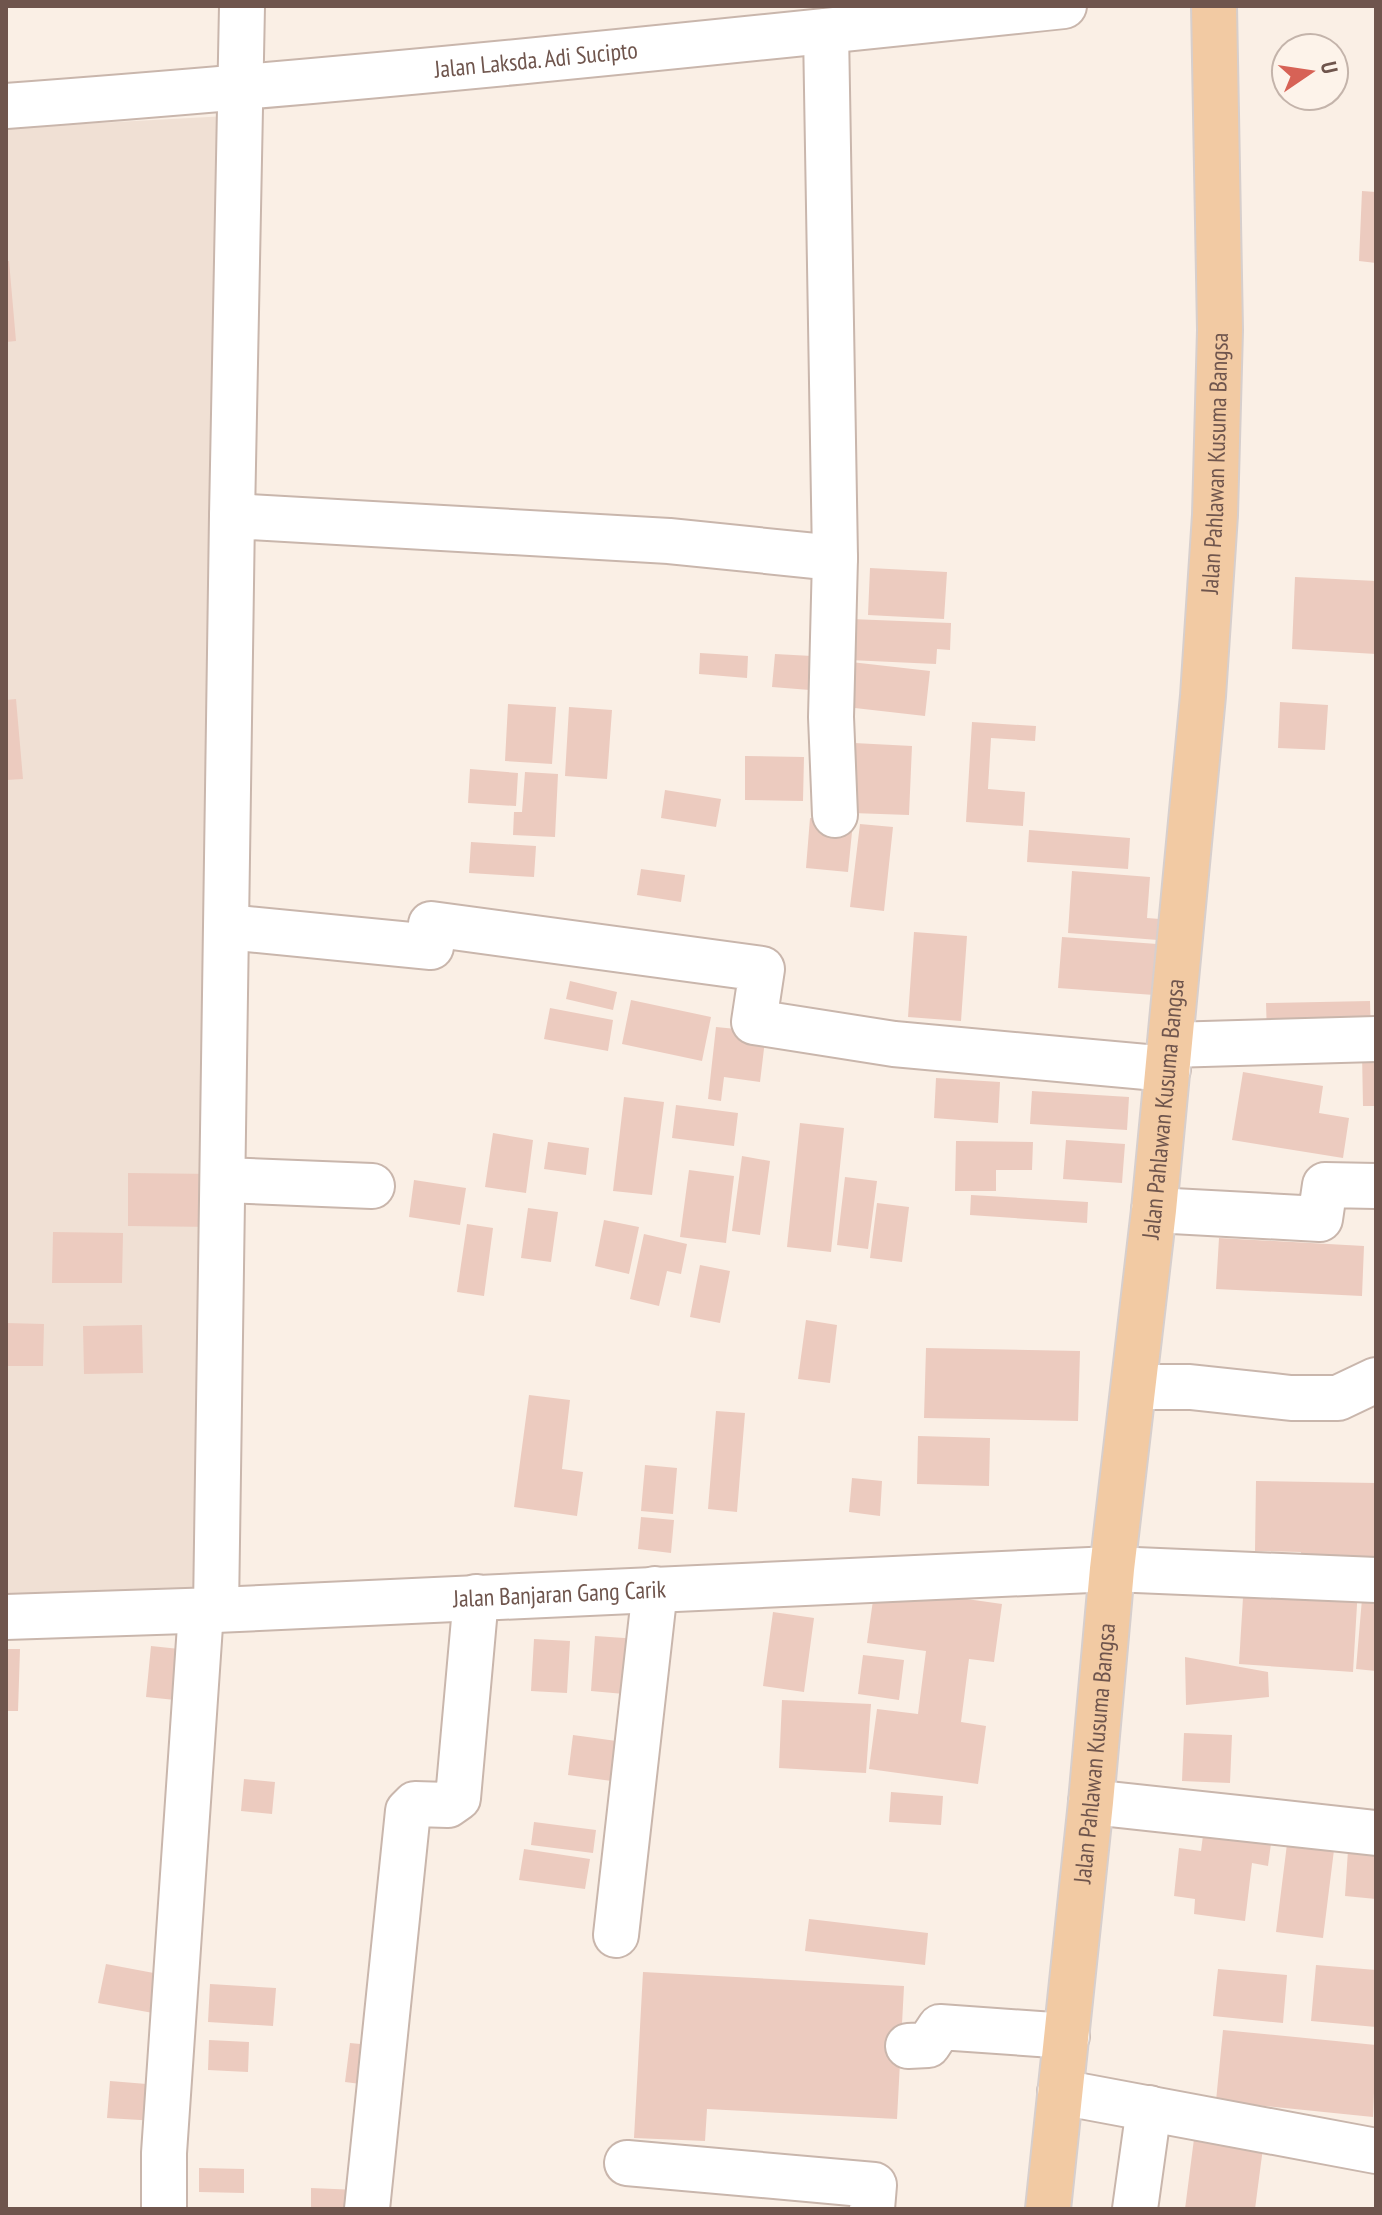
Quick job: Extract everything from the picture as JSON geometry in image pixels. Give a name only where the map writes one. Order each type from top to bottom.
[{"type":"main road","name":"Jalan Pahlawan Kusuma Bangsa","points":[[1048,2209],[1112,1569],[1154,1210],[1203,696],[1215,515],[1220,330],[1214,6]]},
{"type":"street","points":[[164,2209],[164,2153],[209,1610],[223,1180],[242,6]]},
{"type":"street","name":"Jalan Laksda. Adi Sucipto","points":[[6,106],[242,89],[1064,6]]},
{"type":"street","points":[[826,31],[835,558],[831,717],[835,815]]},
{"type":"street","points":[[232,516],[669,541],[835,558]]},
{"type":"street","points":[[227,927],[431,947],[431,924],[762,969],[754,1022],[894,1044],[1169,1057],[1376,1039]]},
{"type":"street","points":[[223,1180],[372,1186]]},
{"type":"street","points":[[1154,1210],[1320,1219],[1325,1185],[1376,1186]]},
{"type":"street","points":[[1134,1387],[1190,1387],[1291,1398],[1338,1398],[1376,1380]]},
{"type":"street","name":"Jalan Banjaran Gang Carik","points":[[6,1617],[1112,1569],[1376,1580]]},
{"type":"street","points":[[616,1935],[655,1589]]},
{"type":"street","points":[[367,2209],[408,1811],[415,1804],[448,1805],[455,1802],[459,1794],[476,1597]]},
{"type":"street","points":[[1091,1802],[1376,1833]]},
{"type":"street","points":[[908,2046],[928,2045],[940,2027],[1067,2036]]},
{"type":"street","points":[[1060,2092],[1376,2151]]},
{"type":"street","points":[[1135,2209],[1149,2108]]},
{"type":"street","points":[[627,2163],[874,2185],[872,2209]]},
{"type":"shaded area","points":[[227,116],[200,1591],[6,1596],[6,128]]},
{"type":"building","points":[[1362,191],[1376,192],[1376,263],[1359,261]]},
{"type":"building","points":[[6,261],[9,261],[16,341],[6,342]]},
{"type":"building","points":[[870,568],[947,572],[944,619],[868,615]]},
{"type":"building","points":[[1295,577],[1376,581],[1376,654],[1292,649]]},
{"type":"building","points":[[851,619],[951,623],[950,650],[937,649],[936,664],[849,660]]},
{"type":"building","points":[[700,653],[748,656],[747,678],[699,674]]},
{"type":"building","points":[[775,654],[812,656],[810,690],[772,687]]},
{"type":"building","points":[[851,662],[930,671],[925,716],[846,707]]},
{"type":"building","points":[[16,699],[23,779],[6,780],[6,700]]},
{"type":"building","points":[[1280,702],[1328,705],[1325,750],[1278,748]]},
{"type":"building","points":[[508,704],[556,707],[552,764],[505,761]]},
{"type":"building","points":[[569,707],[612,710],[607,779],[565,776]]},
{"type":"building","points":[[972,722],[1036,726],[1035,741],[991,738],[988,789],[1025,792],[1023,826],[966,822]]},
{"type":"building","points":[[854,743],[912,746],[909,815],[852,813]]},
{"type":"building","points":[[745,756],[804,757],[803,801],[745,800]]},
{"type":"building","points":[[470,769],[518,773],[516,806],[468,803]]},
{"type":"building","points":[[525,772],[558,774],[555,837],[513,835],[514,812],[522,812]]},
{"type":"building","points":[[665,790],[721,799],[716,827],[661,818]]},
{"type":"building","points":[[810,818],[853,822],[848,872],[806,868]]},
{"type":"building","points":[[860,824],[893,827],[884,911],[850,907]]},
{"type":"building","points":[[1029,830],[1130,838],[1128,869],[1027,862]]},
{"type":"building","points":[[471,842],[536,846],[534,877],[469,873]]},
{"type":"building","points":[[641,869],[685,875],[681,902],[637,895]]},
{"type":"building","points":[[1072,871],[1150,877],[1147,918],[1160,919],[1158,940],[1068,933]]},
{"type":"building","points":[[914,932],[967,936],[961,1021],[908,1017]]},
{"type":"building","points":[[1062,937],[1157,944],[1154,995],[1058,988]]},
{"type":"building","points":[[570,981],[617,992],[613,1010],[566,999]]},
{"type":"building","points":[[631,1000],[711,1017],[702,1061],[622,1044]]},
{"type":"building","points":[[1370,1001],[1371,1034],[1267,1036],[1266,1003]]},
{"type":"building","points":[[550,1008],[613,1020],[608,1051],[544,1039]]},
{"type":"building","points":[[716,1027],[766,1032],[760,1082],[724,1077],[721,1101],[708,1099]]},
{"type":"building","points":[[1362,1053],[1376,1053],[1376,1106],[1363,1106]]},
{"type":"building","points":[[1243,1072],[1323,1086],[1319,1113],[1349,1118],[1343,1158],[1232,1140]]},
{"type":"building","points":[[936,1078],[1000,1082],[998,1123],[934,1118]]},
{"type":"building","points":[[1032,1091],[1129,1097],[1127,1130],[1030,1124]]},
{"type":"building","points":[[624,1097],[664,1102],[652,1195],[613,1191]]},
{"type":"building","points":[[676,1105],[738,1113],[734,1146],[672,1138]]},
{"type":"building","points":[[800,1123],[844,1128],[831,1252],[787,1247]]},
{"type":"building","points":[[493,1133],[533,1140],[526,1193],[485,1187]]},
{"type":"building","points":[[1066,1140],[1125,1144],[1122,1183],[1063,1179]]},
{"type":"building","points":[[956,1141],[1033,1142],[1032,1170],[996,1170],[996,1191],[955,1191]]},
{"type":"building","points":[[548,1142],[589,1148],[586,1175],[544,1169]]},
{"type":"building","points":[[742,1156],[770,1161],[760,1235],[732,1231]]},
{"type":"building","points":[[689,1170],[734,1176],[726,1243],[680,1237]]},
{"type":"building","points":[[128,1173],[215,1174],[215,1227],[128,1226]]},
{"type":"building","points":[[845,1177],[877,1181],[868,1249],[837,1245]]},
{"type":"building","points":[[414,1180],[466,1188],[460,1225],[409,1217]]},
{"type":"building","points":[[971,1195],[1088,1202],[1087,1223],[970,1215]]},
{"type":"building","points":[[877,1203],[909,1207],[902,1262],[870,1258]]},
{"type":"building","points":[[528,1208],[558,1212],[551,1262],[521,1258]]},
{"type":"building","points":[[604,1220],[639,1227],[629,1274],[595,1266]]},
{"type":"building","points":[[467,1224],[493,1228],[484,1296],[457,1292]]},
{"type":"building","points":[[53,1232],[123,1233],[122,1283],[52,1283]]},
{"type":"building","points":[[644,1234],[687,1244],[681,1274],[667,1271],[659,1306],[630,1299]]},
{"type":"building","points":[[1219,1238],[1364,1246],[1362,1296],[1216,1289]]},
{"type":"building","points":[[700,1265],[730,1271],[720,1323],[690,1317]]},
{"type":"building","points":[[806,1320],[837,1325],[830,1383],[798,1379]]},
{"type":"building","points":[[6,1323],[44,1324],[43,1366],[6,1366]]},
{"type":"building","points":[[142,1325],[143,1373],[84,1374],[83,1326]]},
{"type":"building","points":[[926,1348],[1080,1351],[1078,1421],[924,1418]]},
{"type":"building","points":[[529,1395],[570,1400],[562,1469],[583,1472],[577,1516],[514,1507]]},
{"type":"building","points":[[716,1411],[745,1413],[737,1512],[708,1509]]},
{"type":"building","points":[[918,1436],[990,1438],[989,1486],[917,1484]]},
{"type":"building","points":[[645,1465],[677,1468],[673,1514],[641,1511]]},
{"type":"building","points":[[852,1478],[882,1481],[880,1516],[849,1512]]},
{"type":"building","points":[[1256,1481],[1376,1483],[1376,1578],[1301,1576],[1301,1552],[1255,1551]]},
{"type":"building","points":[[641,1517],[674,1520],[671,1553],[638,1549]]},
{"type":"building","points":[[1244,1581],[1358,1588],[1353,1672],[1239,1664]]},
{"type":"building","points":[[875,1586],[1002,1604],[994,1662],[969,1659],[961,1722],[986,1726],[978,1784],[869,1769],[877,1709],[918,1714],[926,1651],[867,1643]]},
{"type":"building","points":[[1363,1587],[1376,1588],[1376,1671],[1356,1669]]},
{"type":"building","points":[[773,1612],[814,1618],[804,1692],[763,1686]]},
{"type":"building","points":[[595,1636],[639,1639],[635,1695],[591,1691]]},
{"type":"building","points":[[534,1639],[570,1641],[567,1693],[531,1691]]},
{"type":"building","points":[[151,1646],[189,1650],[185,1701],[146,1697]]},
{"type":"building","points":[[6,1649],[20,1649],[18,1711],[6,1711]]},
{"type":"building","points":[[863,1655],[904,1660],[899,1700],[858,1694]]},
{"type":"building","points":[[1185,1657],[1268,1672],[1269,1697],[1186,1705]]},
{"type":"building","points":[[782,1700],[871,1704],[866,1773],[779,1768]]},
{"type":"building","points":[[1184,1733],[1232,1735],[1230,1783],[1182,1781]]},
{"type":"building","points":[[573,1735],[631,1743],[626,1783],[568,1775]]},
{"type":"building","points":[[244,1779],[275,1782],[272,1814],[241,1811]]},
{"type":"building","points":[[891,1792],[943,1796],[941,1825],[889,1822]]},
{"type":"building","points":[[534,1822],[596,1830],[593,1853],[531,1845]]},
{"type":"building","points":[[1204,1828],[1272,1836],[1268,1866],[1252,1863],[1245,1921],[1194,1914],[1195,1899],[1174,1896],[1179,1848],[1201,1851]]},
{"type":"building","points":[[1287,1844],[1334,1850],[1323,1938],[1276,1932]]},
{"type":"building","points":[[524,1849],[590,1859],[585,1889],[519,1880]]},
{"type":"building","points":[[1348,1850],[1376,1852],[1376,1899],[1345,1896]]},
{"type":"building","points":[[809,1919],[928,1933],[925,1965],[805,1951]]},
{"type":"building","points":[[106,1964],[159,1974],[153,2013],[98,2003]]},
{"type":"building","points":[[1316,1965],[1376,1970],[1376,2027],[1311,2021]]},
{"type":"building","points":[[1218,1969],[1287,1975],[1283,2023],[1213,2016]]},
{"type":"building","points":[[643,1972],[904,1986],[897,2119],[707,2109],[705,2141],[634,2138]]},
{"type":"building","points":[[210,1984],[276,1988],[273,2026],[208,2022]]},
{"type":"building","points":[[1223,2030],[1376,2045],[1373,2117],[1216,2101]]},
{"type":"building","points":[[209,2040],[249,2042],[248,2072],[208,2070]]},
{"type":"building","points":[[350,2043],[381,2046],[376,2086],[345,2082]]},
{"type":"building","points":[[110,2081],[159,2085],[157,2121],[107,2118]]},
{"type":"building","points":[[1195,2131],[1264,2140],[1255,2209],[1185,2209]]},
{"type":"building","points":[[199,2168],[244,2169],[244,2193],[199,2192]]},
{"type":"building","points":[[311,2188],[358,2190],[358,2209],[311,2209]]}]
